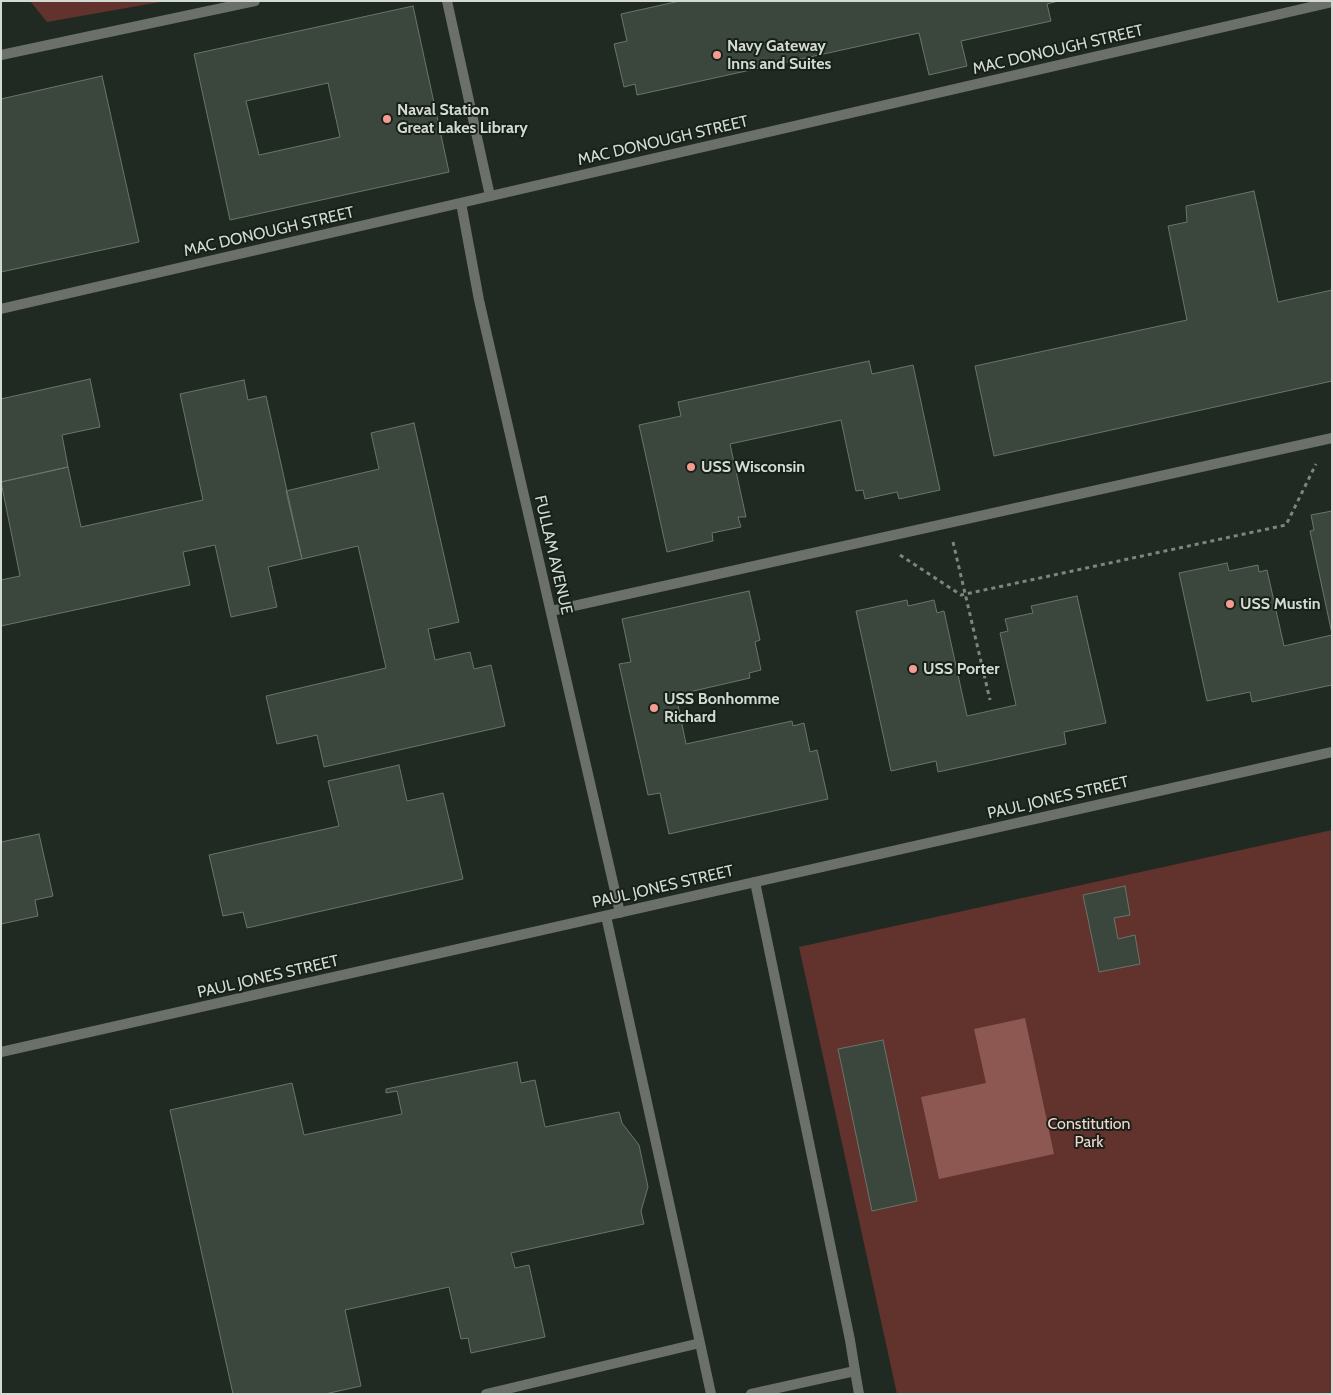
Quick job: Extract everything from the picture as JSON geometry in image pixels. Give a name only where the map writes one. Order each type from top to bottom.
[{"type":"street","points":[[1,55],[255,1]]},
{"type":"street","points":[[447,1],[490,196]]},
{"type":"street","name":"MAC DONOUGH STREET","points":[[1,309],[1332,2]]},
{"type":"street","name":"FULLAM AVENUE","points":[[460,203],[479,300],[620,913]]},
{"type":"street","points":[[551,611],[1330,438]]},
{"type":"street","name":"PAUL JONES STREET","points":[[1,1052],[1332,752]]},
{"type":"street","points":[[754,882],[850,1340],[859,1394]]},
{"type":"street","points":[[606,916],[711,1394]]},
{"type":"street","points":[[486,1394],[700,1343]]},
{"type":"street","points":[[752,1394],[855,1371]]},
{"type":"path","points":[[877,539],[961,595],[1286,525],[1330,438]]},
{"type":"path","points":[[949,523],[990,700]]},
{"type":"green space","points":[[30,1],[166,1],[47,22]]},
{"type":"green space","name":"Constitution Park","points":[[1332,830],[1332,1394],[897,1394],[799,947]]},
{"type":"shaded area","points":[[1025,1018],[1054,1154],[939,1179],[921,1097],[986,1083],[974,1029]]},
{"type":"building","name":"Navy Gateway Inns and Suites","points":[[680,1],[1058,1],[1047,4],[1051,21],[961,41],[967,66],[929,75],[919,33],[637,95],[635,84],[624,87],[614,44],[627,41],[621,14]]},
{"type":"building","name":"Naval Station Great Lakes Library","points":[[413,6],[449,172],[230,220],[194,54]],"holes":[[[328,83],[340,137],[259,155],[246,101]]]},
{"type":"building","points":[[102,76],[139,242],[1,272],[1,99]]},
{"type":"building","points":[[1254,191],[1278,302],[1332,290],[1332,381],[994,456],[975,366],[1187,320],[1168,226],[1187,222],[1186,206]]},
{"type":"building","name":"USS Wisconsin","points":[[869,361],[872,374],[913,365],[940,490],[899,499],[897,492],[865,499],[863,490],[856,491],[841,420],[730,444],[746,517],[738,517],[741,527],[712,533],[713,541],[667,552],[639,425],[681,416],[678,402]]},
{"type":"building","points":[[90,379],[100,427],[62,435],[68,467],[1,482],[1,399]]},
{"type":"building","points":[[244,380],[248,400],[266,396],[302,559],[268,567],[277,607],[231,617],[215,545],[183,552],[190,585],[1,626],[1,580],[20,576],[1,482],[68,467],[81,527],[203,500],[180,394]]},
{"type":"building","points":[[414,423],[459,622],[428,629],[435,660],[470,652],[474,669],[491,665],[505,726],[324,767],[317,735],[277,744],[266,696],[386,668],[358,546],[302,559],[286,491],[379,469],[371,433]]},
{"type":"building","name":"USS Mustin","points":[[1332,511],[1332,634],[1310,531],[1314,530],[1311,515]]},
{"type":"building","name":"USS Mustin","points":[[1227,563],[1229,571],[1258,565],[1259,572],[1267,570],[1284,646],[1332,635],[1332,685],[1252,702],[1250,692],[1207,701],[1179,573]]},
{"type":"building","name":"USS Bonhomme Richard","points":[[749,591],[760,640],[755,642],[761,670],[749,673],[750,678],[676,695],[686,744],[792,721],[793,726],[804,723],[810,752],[817,750],[828,799],[669,834],[660,793],[648,795],[619,664],[631,662],[622,619]]},
{"type":"building","name":"USS Porter","points":[[1077,596],[1106,723],[1064,732],[1066,744],[938,772],[936,761],[891,771],[856,611],[907,600],[908,606],[934,600],[937,613],[944,611],[967,716],[1016,705],[1000,633],[1008,631],[1005,619],[1033,613],[1031,606]]},
{"type":"building","points":[[399,765],[407,801],[443,793],[463,879],[247,928],[243,912],[223,916],[209,855],[339,826],[328,781]]},
{"type":"building","points":[[39,834],[53,896],[35,900],[38,916],[1,924],[1,842]]},
{"type":"building","points":[[1125,886],[1130,915],[1114,918],[1118,939],[1135,935],[1140,964],[1099,972],[1083,895]]},
{"type":"building","points":[[883,1040],[917,1201],[872,1211],[838,1049]]},
{"type":"building","points":[[517,1062],[521,1083],[535,1080],[545,1127],[619,1112],[622,1123],[639,1145],[648,1187],[641,1211],[644,1224],[511,1253],[515,1268],[529,1265],[545,1337],[471,1353],[468,1338],[461,1339],[449,1287],[345,1310],[361,1386],[325,1394],[233,1394],[170,1110],[292,1083],[304,1135],[402,1114],[397,1091],[386,1093],[386,1089]]},
{"type":"place","name":"Navy Gateway Inns and Suites","points":[[717,55]]},
{"type":"place","name":"Naval Station Great Lakes Library","points":[[387,119]]},
{"type":"place","name":"USS Wisconsin","points":[[691,467]]},
{"type":"place","name":"USS Mustin","points":[[1230,604]]},
{"type":"place","name":"USS Porter","points":[[913,669]]},
{"type":"place","name":"USS Bonhomme Richard","points":[[654,708]]}]
